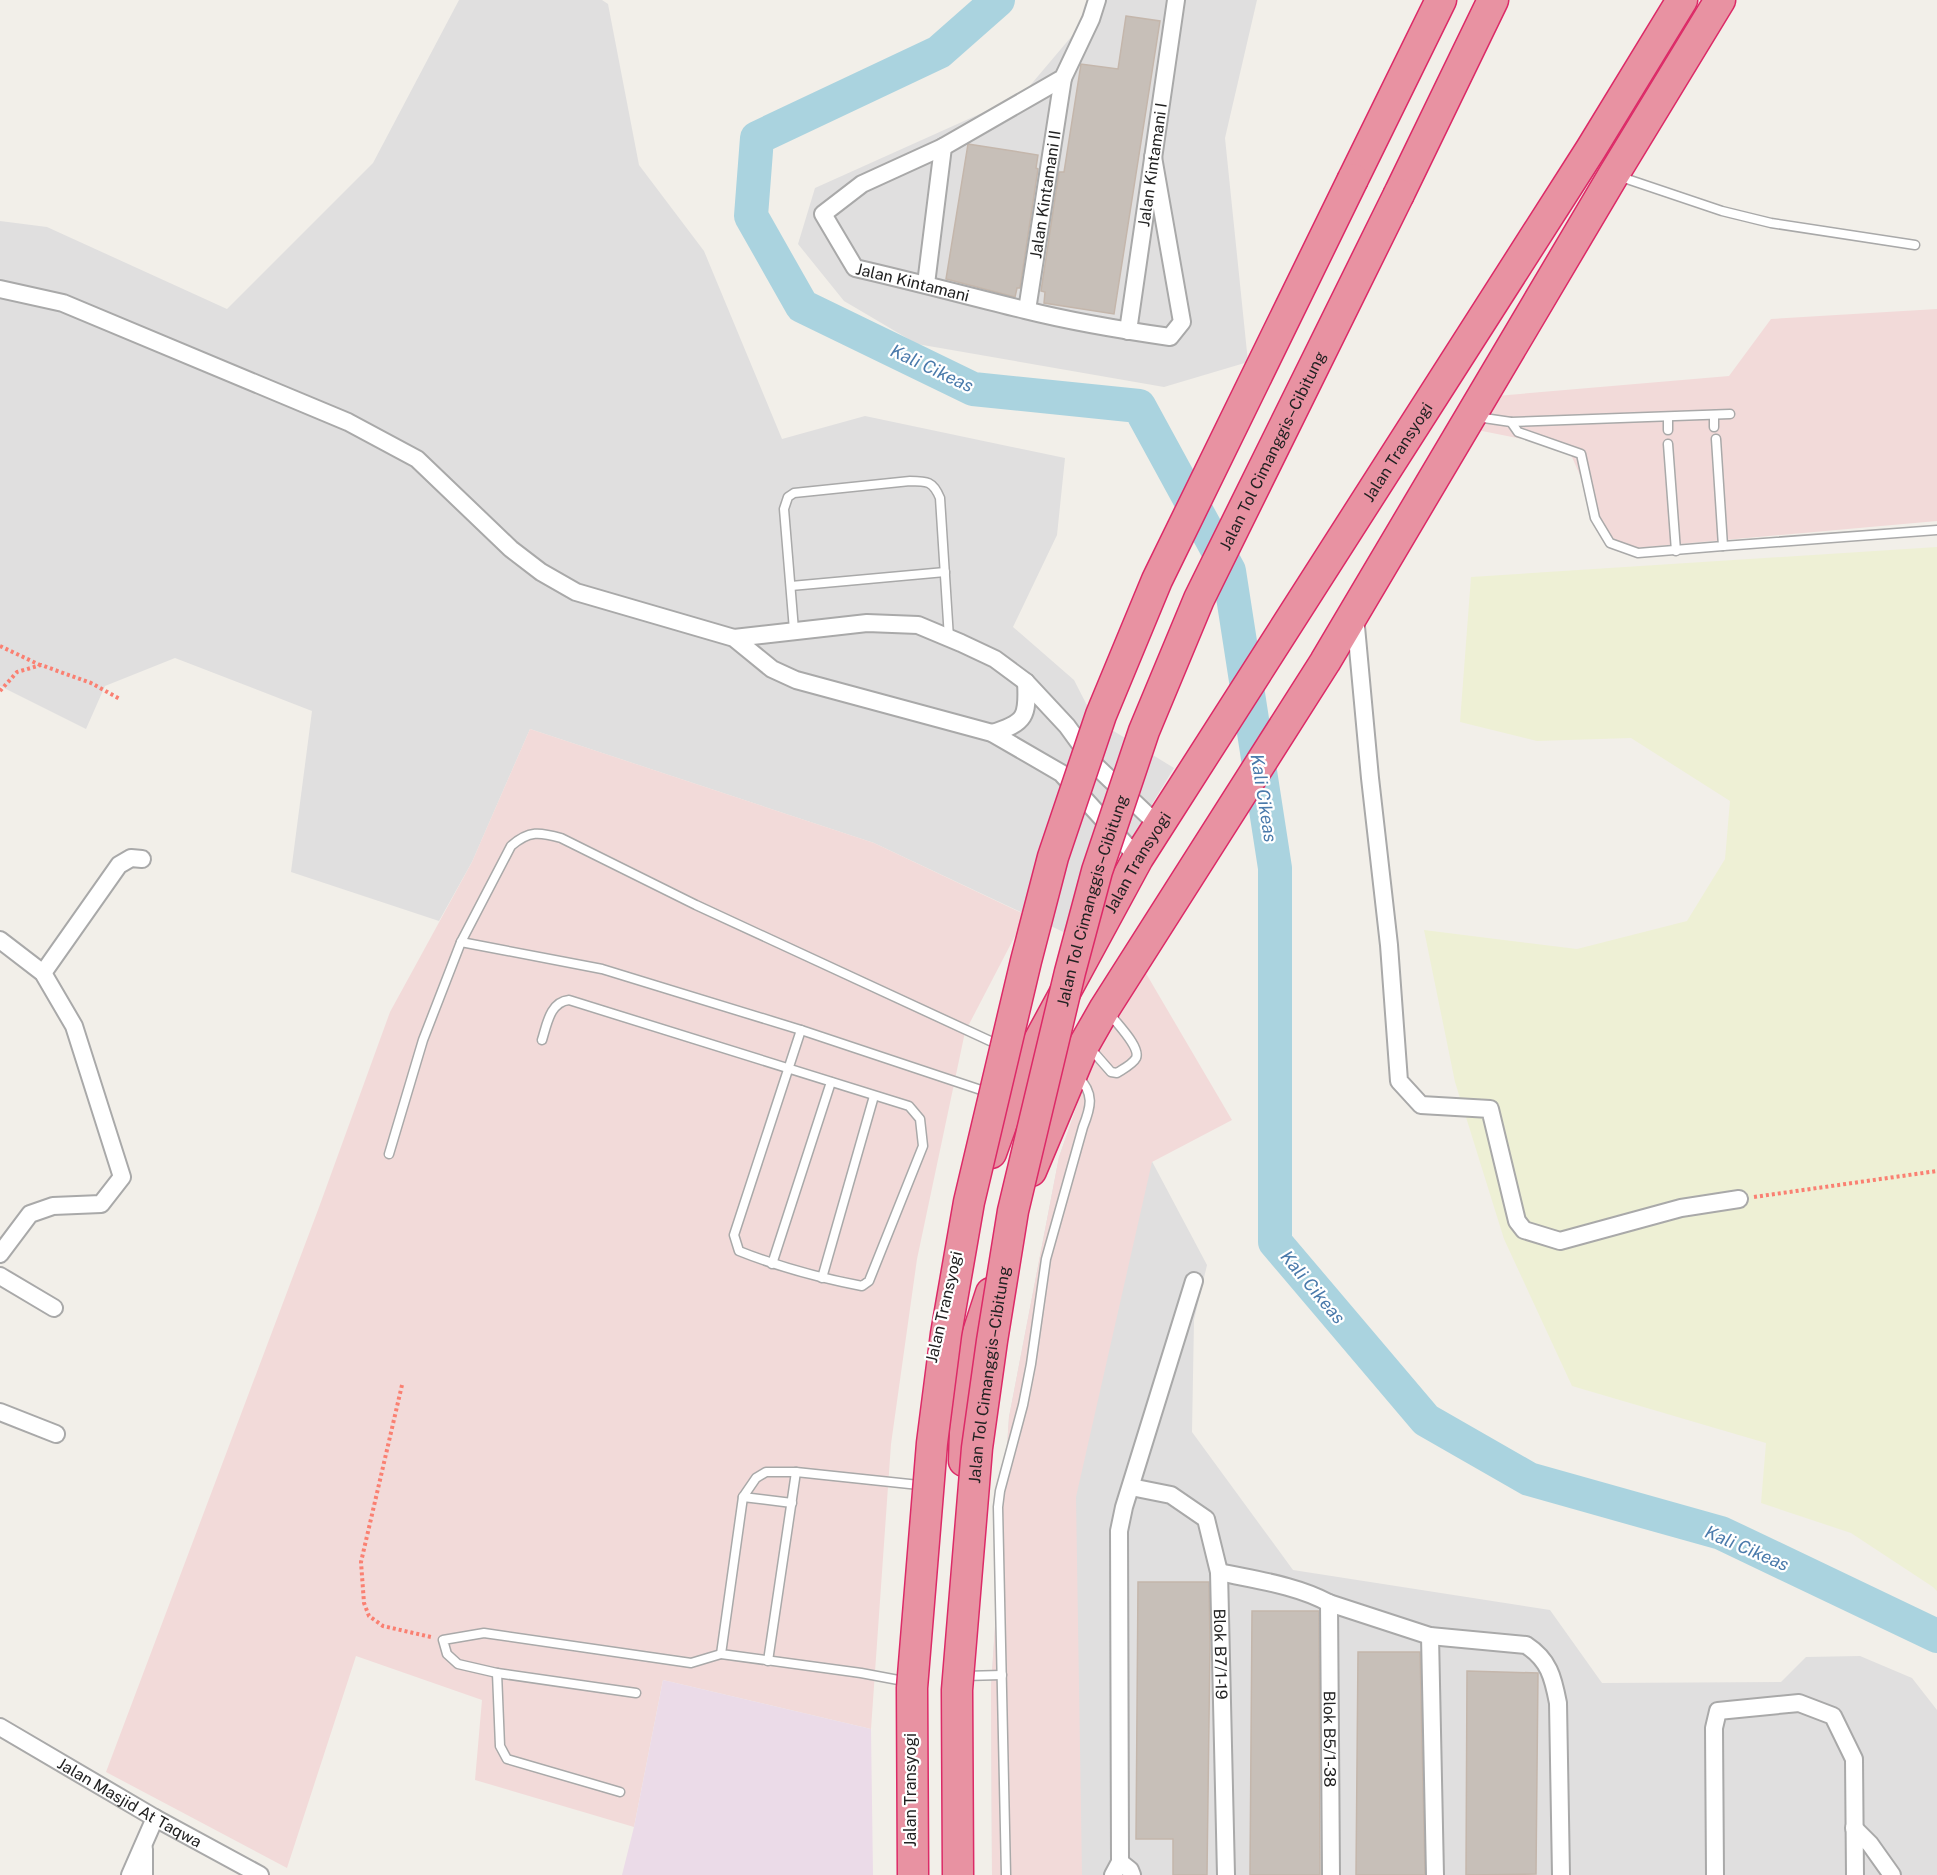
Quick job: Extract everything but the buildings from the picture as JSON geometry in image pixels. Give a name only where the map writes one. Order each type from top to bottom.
[{"type":"highway","points":[[912,1875],[912,1688],[932,1443],[946,1334],[969,1202],[1053,857],[1101,715],[1157,580],[1441,0]]},
{"type":"highway","name":"Jalan Tol Cimanggis–Cibitung","points":[[958,1875],[957,1690],[977,1448],[1013,1211],[1070,972],[1097,871],[1144,731],[1198,599],[1493,0]]},
{"type":"highway","name":"Jalan Transyogi","points":[[912,1875],[910,1682],[916,1517],[927,1382],[952,1262],[1010,1100],[1029,1059],[1138,858],[1592,149],[1682,0]]},
{"type":"highway","points":[[965,1875],[963,1676],[966,1400],[976,1339],[1022,1193],[1072,1071],[1105,1008],[1325,662],[1614,174],[1720,0]]},
{"type":"street","points":[[1063,78],[1091,19],[1097,0]]},
{"type":"street","name":"Jalan Kintamani I","points":[[1128,331],[1176,0]]},
{"type":"street","name":"Jalan Kintamani","points":[[1063,78],[943,147],[862,183],[823,214],[855,268],[1027,310],[1128,331],[1170,337],[1182,322],[1153,157]]},
{"type":"street","name":"Jalan Kintamani II","points":[[1027,310],[1063,78]]},
{"type":"street","points":[[926,284],[943,147]]},
{"type":"street","points":[[0,288],[63,303],[348,422],[417,459],[511,549],[541,572],[576,592],[734,638],[772,669],[796,680],[993,733],[1061,773],[1138,858]]},
{"type":"street","points":[[1354,611],[1390,953],[1399,1082],[1420,1105],[1490,1109],[1517,1221],[1524,1230],[1560,1241],[1682,1208],[1738,1199]]},
{"type":"street","points":[[734,638],[867,623],[918,625],[995,659],[1026,682],[1067,726],[1096,766],[1166,815]]},
{"type":"street","points":[[993,733],[1012,727],[1022,719],[1026,707],[1026,682]]},
{"type":"street","points":[[43,973],[119,865],[131,858],[142,859]]},
{"type":"street","points":[[0,940],[43,973],[74,1026],[122,1177],[101,1204],[53,1206],[30,1214],[0,1254]]},
{"type":"street","points":[[0,1276],[54,1308]]},
{"type":"street","points":[[1132,1875],[1130,1870],[1116,1868],[1119,1531],[1124,1507],[1194,1281]]},
{"type":"street","points":[[0,1412],[56,1434]]},
{"type":"street","name":"Blok B7/1-19","points":[[1131,1487],[1171,1496],[1206,1519],[1218,1572],[1226,1875]]},
{"type":"street","points":[[1218,1572],[1301,1591],[1329,1603],[1431,1636],[1526,1645],[1538,1653],[1546,1663],[1553,1680],[1558,1703],[1561,1875]]},
{"type":"street","name":"Blok B5/1-38","points":[[1329,1603],[1331,1875]]},
{"type":"street","points":[[1431,1636],[1435,1875]]},
{"type":"street","points":[[1715,1875],[1714,1728],[1718,1711],[1799,1703],[1833,1716],[1854,1759],[1855,1875]]},
{"type":"street","name":"Jalan Masjid At Taqwa","points":[[0,1727],[155,1818],[260,1875]]},
{"type":"street","points":[[130,1875],[155,1818]]},
{"type":"street","points":[[1854,1828],[1870,1844],[1892,1875]]},
{"type":"street","points":[[143,1845],[144,1875]]},
{"type":"lane","points":[[1614,174],[1722,211],[1772,224],[1915,245]]},
{"type":"lane","points":[[1471,417],[1511,422],[1730,414]]},
{"type":"lane","points":[[1714,415],[1714,427]]},
{"type":"lane","points":[[1668,417],[1668,430]]},
{"type":"lane","points":[[1511,422],[1518,432],[1581,454],[1595,518],[1610,543],[1638,553],[1937,530]]},
{"type":"lane","points":[[1716,439],[1723,546]]},
{"type":"lane","points":[[1668,444],[1676,551]]},
{"type":"lane","points":[[794,630],[784,509],[788,496],[794,492],[910,480],[925,481],[936,488],[940,498],[949,638]]},
{"type":"lane","points":[[791,586],[945,572]]},
{"type":"lane","points":[[389,1154],[423,1040],[461,942],[511,846],[520,838],[530,834],[545,833],[561,838],[696,905],[1029,1059]]},
{"type":"lane","points":[[461,942],[602,969],[801,1030],[1010,1100]]},
{"type":"lane","points":[[542,1040],[554,1006],[569,1000],[788,1068],[874,1096],[909,1106],[917,1114],[922,1127],[923,1146],[869,1281],[862,1286],[772,1264],[739,1251],[734,1236],[788,1068],[801,1030]]},
{"type":"lane","points":[[1086,1043],[1111,1072],[1117,1073],[1135,1060],[1137,1053],[1133,1044],[1105,1008]]},
{"type":"lane","points":[[1006,1875],[998,1507],[1031,1364],[1046,1259],[1090,1107],[1089,1094],[1081,1080],[1072,1071]]},
{"type":"lane","points":[[772,1264],[831,1082]]},
{"type":"lane","points":[[822,1278],[874,1096]]},
{"type":"lane","points":[[721,1654],[743,1497],[756,1478],[766,1472],[796,1472],[919,1485]]},
{"type":"lane","points":[[768,1661],[796,1472]]},
{"type":"lane","points":[[743,1497],[792,1503]]},
{"type":"lane","points":[[636,1693],[497,1673],[458,1664],[447,1654],[443,1640],[484,1633],[691,1663],[721,1654],[910,1682]]},
{"type":"lane","points":[[497,1673],[500,1746],[507,1759],[620,1792]]},
{"type":"lane","points":[[963,1676],[1002,1675]]},
{"type":"path","points":[[0,646],[41,665],[91,683],[120,699]]},
{"type":"path","points":[[0,691],[17,672],[41,665]]},
{"type":"path","points":[[1738,1199],[1937,1171]]},
{"type":"path","points":[[402,1384],[361,1562],[364,1603],[369,1616],[383,1626],[443,1640]]},
{"type":"shaded area","points":[[459,0],[602,0],[608,4],[639,165],[704,251],[782,439],[865,416],[1065,458],[1057,535],[1013,627],[1074,680],[1094,719],[1174,768],[1072,936],[874,843],[530,729],[472,862],[439,921],[291,872],[312,711],[175,658],[105,686],[86,729],[0,686],[0,221],[47,227],[227,309],[373,163]]},
{"type":"shaded area","points":[[1091,0],[1257,0],[1225,138],[1248,362],[1164,387],[917,344],[844,301],[798,244],[815,188],[1022,95],[1088,17]]},
{"type":"shaded area","points":[[1937,309],[1937,521],[1613,550],[1568,448],[1472,429],[1496,396],[1729,376],[1771,319]]},
{"type":"shaded area","points":[[530,729],[874,843],[1026,915],[965,1032],[917,1259],[891,1444],[871,1729],[663,1680],[634,1827],[475,1780],[482,1700],[356,1656],[287,1868],[106,1772],[318,1210],[390,1012],[472,862]]},
{"type":"shaded area","points":[[1144,970],[1232,1120],[1152,1162],[1076,1497],[1082,1875],[992,1875],[991,1687],[1009,1417],[1059,1157],[1095,1054]]},
{"type":"shaded area","points":[[1095,1054],[1207,1265],[1194,1320],[1192,1432],[1293,1570],[1550,1610],[1602,1683],[1781,1682],[1806,1657],[1860,1656],[1912,1678],[1937,1710],[1937,1875],[992,1875],[991,1687],[1009,1417],[1059,1157]]},
{"type":"shaded area","points":[[663,1680],[871,1729],[873,1875],[622,1875],[634,1827]]},
{"type":"green space","points":[[1937,547],[1937,1591],[1851,1533],[1761,1503],[1766,1443],[1572,1386],[1504,1239],[1455,1082],[1424,930],[1577,949],[1687,921],[1725,859],[1730,801],[1631,738],[1537,741],[1460,722],[1471,577]]},
{"type":"waterway","name":"Kali Cikeas","points":[[998,0],[939,52],[757,138],[751,216],[802,306],[973,389],[1139,406],[1229,571],[1275,868],[1275,1242],[1426,1420],[1529,1479],[1721,1533],[1937,1636]]}]
